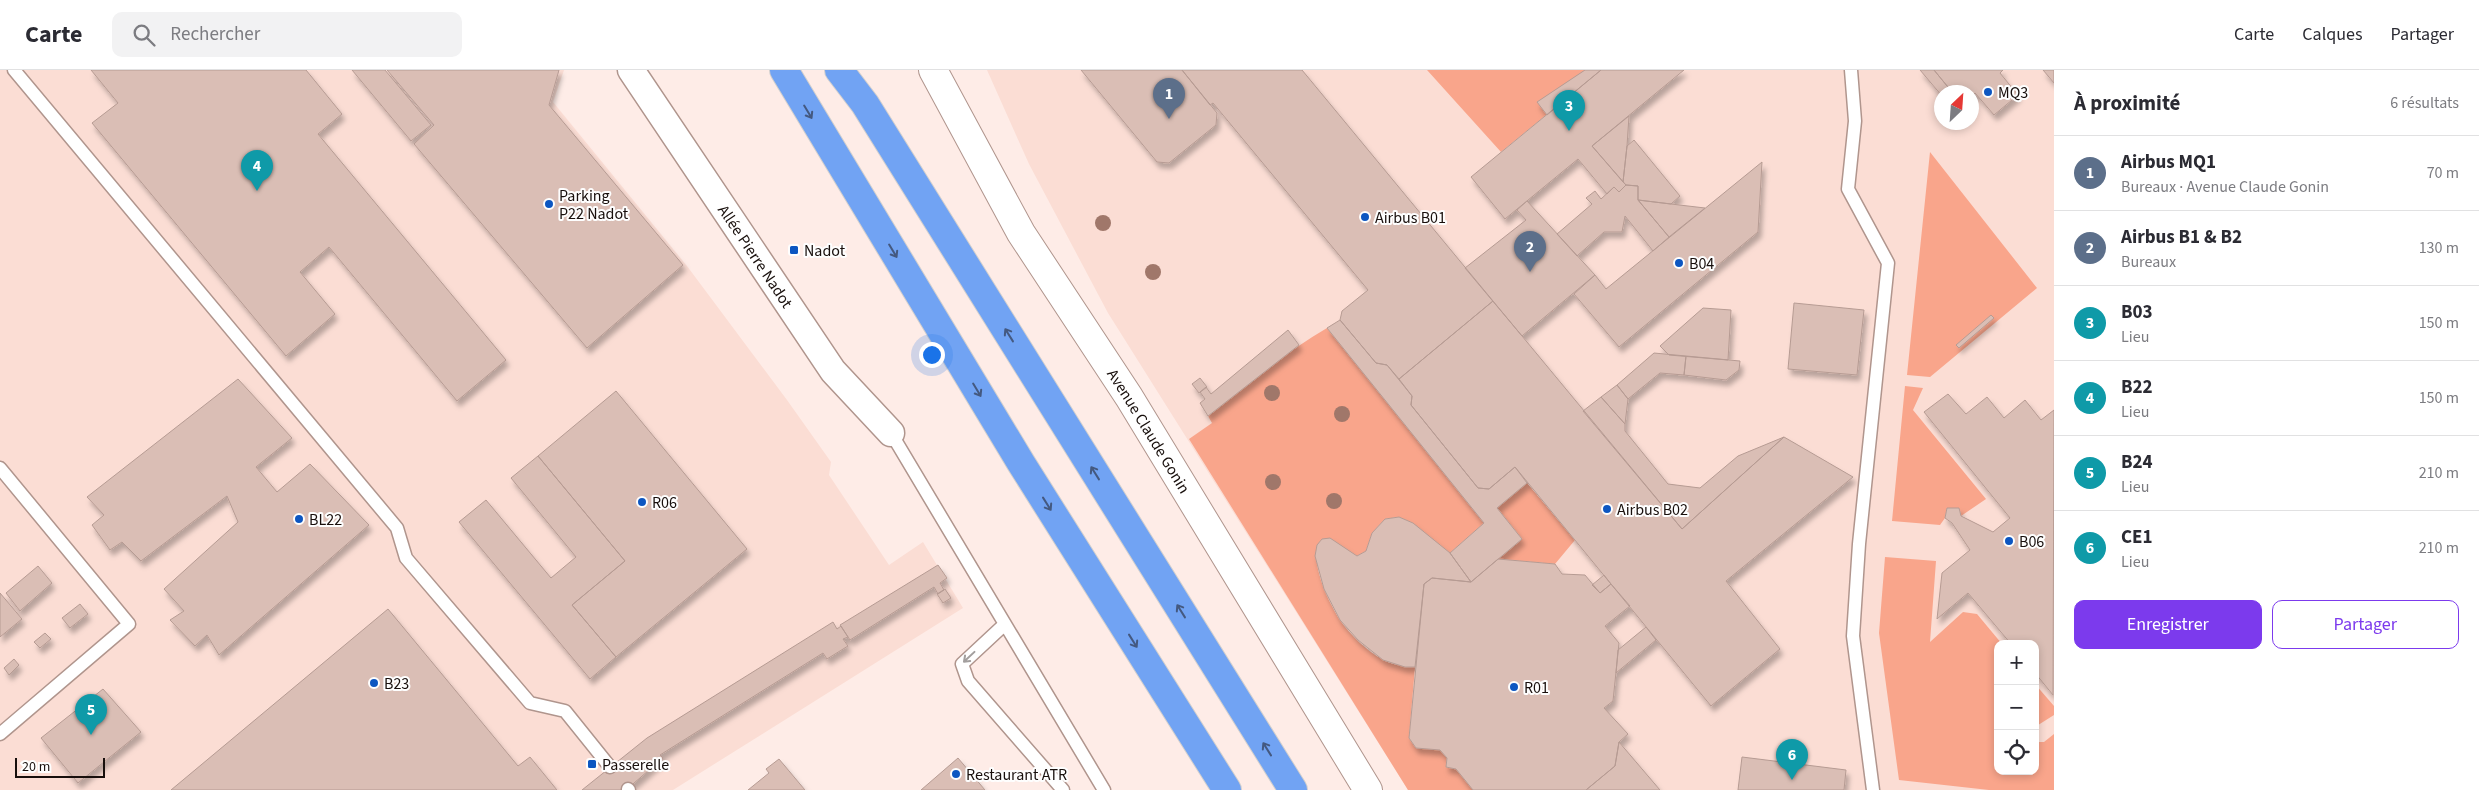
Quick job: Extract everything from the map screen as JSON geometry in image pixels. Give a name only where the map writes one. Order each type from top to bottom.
[{"type":"highway","points":[[784,70],[1021,462],[1227,790]]},
{"type":"highway","points":[[838,70],[865,104],[1293,790]]},
{"type":"highway","points":[[856,70],[865,104]]},
{"type":"main road","name":"Avenue Claude Gonin","points":[[933,70],[1021,233],[1129,397],[1368,790]]},
{"type":"street","name":"Allée Pierre Nadot","points":[[631,70],[833,371],[891,433]]},
{"type":"lane","points":[[14,70],[397,528],[406,558],[530,703],[565,711],[610,767]]},
{"type":"lane","points":[[1851,70],[1854,121],[1848,189],[1888,263],[1859,544],[1853,636],[1873,790]]},
{"type":"lane","points":[[891,433],[1104,790]]},
{"type":"lane","points":[[0,468],[129,624],[0,734]]},
{"type":"lane","points":[[1005,624],[962,664],[968,681],[1063,790]]},
{"type":"shaded area","points":[[0,70],[564,70],[553,102],[687,266],[787,400],[831,462],[829,475],[889,565],[923,542],[963,608],[673,790],[0,790]]},
{"type":"shaded area","points":[[987,70],[2054,70],[2054,790],[1408,790],[1108,313],[1029,164]]},
{"type":"shaded area","points":[[1427,70],[1601,70],[1501,152]]},
{"type":"shaded area","points":[[1930,152],[2037,288],[1930,377],[1907,375]]},
{"type":"shaded area","points":[[1327,328],[1484,523],[1450,553],[1399,517],[1385,519],[1372,533],[1366,551],[1357,556],[1322,539],[1318,547],[1317,556],[1318,568],[1325,591],[1335,612],[1349,631],[1376,656],[1390,663],[1415,667],[1409,738],[1416,748],[1440,750],[1447,758],[1446,767],[1456,769],[1473,790],[1408,790],[1189,439],[1212,423],[1208,416],[1280,359]]},
{"type":"shaded area","points":[[1905,386],[1923,388],[1913,410],[1986,499],[1961,516],[1959,508],[1947,508],[1945,518],[1940,525],[1892,521]]},
{"type":"shaded area","points":[[1527,483],[1575,540],[1555,564],[1498,559],[1522,539],[1497,508]]},
{"type":"shaded area","points":[[1885,557],[1936,561],[1930,642],[1963,612],[1977,614],[1999,640],[1994,640],[1994,775],[2039,775],[2039,742],[2044,742],[2054,734],[2054,790],[1989,790],[1899,780],[1879,633]]},
{"type":"shaded area","points":[[2039,689],[2054,706],[2054,715],[2039,724]]},
{"type":"building","points":[[91,70],[306,70],[342,114],[318,134],[506,360],[457,401],[329,247],[300,272],[335,314],[286,356],[92,123],[118,103]]},
{"type":"building","points":[[352,70],[385,70],[431,125],[411,141]]},
{"type":"building","name":"Parking P22 Nadot","points":[[387,70],[559,70],[549,105],[683,265],[587,348],[414,144],[434,125]]},
{"type":"building","points":[[1081,70],[1182,70],[1217,113],[1216,125],[1169,163],[1157,162]]},
{"type":"building","name":"Airbus B01","points":[[1182,70],[1302,70],[1493,301],[1399,379],[1387,365],[1376,363],[1340,320],[1342,311],[1368,290],[1213,103],[1210,105]]},
{"type":"building","points":[[1585,70],[1601,70],[1547,115],[1537,102]]},
{"type":"building","points":[[1601,70],[1684,70],[1592,146],[1626,185],[1619,192],[1614,187],[1607,194],[1578,159],[1505,219],[1471,177]]},
{"type":"building","points":[[1920,70],[1934,70],[1946,85],[1934,85],[1934,87]]},
{"type":"building","name":"MQ3","points":[[1934,70],[2003,70],[2000,73],[2018,95],[1994,115],[1979,98],[1979,85],[1946,85]]},
{"type":"building","points":[[2043,70],[2054,70],[2054,83]]},
{"type":"building","points":[[1629,116],[1627,146],[1623,182],[1592,146]]},
{"type":"building","points":[[1634,140],[1680,196],[1671,204],[1638,200],[1638,186],[1626,185],[1623,182],[1627,146]]},
{"type":"building","name":"B04","points":[[1762,162],[1758,232],[1619,347],[1574,294],[1595,275],[1606,289]]},
{"type":"building","points":[[1626,185],[1638,186],[1638,200],[1669,237],[1653,251],[1625,216],[1622,232],[1604,232],[1577,256],[1557,234],[1592,204],[1586,198],[1595,191],[1601,199],[1614,187],[1619,192]]},
{"type":"building","points":[[1638,200],[1671,204],[1705,208],[1669,237]]},
{"type":"building","points":[[1527,201],[1595,275],[1522,336],[1465,268],[1526,220],[1517,210]]},
{"type":"building","name":"Airbus B02","points":[[1493,301],[1682,529],[1784,437],[1853,477],[1726,581],[1780,649],[1711,706],[1515,467],[1489,489],[1478,488],[1411,405],[1412,396],[1399,379]]},
{"type":"building","points":[[1794,303],[1864,310],[1857,375],[1788,369]]},
{"type":"building","points":[[1703,308],[1731,310],[1728,360],[1669,355],[1660,346]]},
{"type":"building","points":[[1991,315],[1994,318],[1959,348],[1956,345]]},
{"type":"building","points":[[1340,320],[1376,363],[1387,365],[1412,396],[1411,405],[1478,488],[1489,489],[1515,467],[1527,483],[1497,508],[1522,539],[1471,582],[1450,553],[1484,523],[1327,328]]},
{"type":"building","points":[[1288,330],[1299,345],[1208,416],[1200,403],[1205,399],[1200,392],[1206,387],[1211,394]]},
{"type":"building","points":[[1654,353],[1686,356],[1684,375],[1660,373],[1628,399],[1617,385]]},
{"type":"building","points":[[1686,356],[1740,361],[1739,370],[1726,380],[1684,375]]},
{"type":"building","points":[[1200,378],[1207,387],[1199,393],[1192,384]]},
{"type":"building","name":"BL22","points":[[238,379],[292,438],[256,467],[277,492],[310,464],[369,525],[219,655],[207,635],[195,646],[170,620],[184,611],[164,589],[238,522],[227,496],[141,561],[122,542],[110,550],[92,525],[104,515],[87,497]]},
{"type":"building","points":[[1617,385],[1628,399],[1625,424],[1601,397]]},
{"type":"building","name":"R06","points":[[616,391],[747,549],[616,657],[572,605],[625,561],[538,456]]},
{"type":"building","name":"B06","points":[[1948,394],[1966,414],[1987,397],[2004,418],[2025,400],[2041,420],[2054,410],[2053,695],[2039,678],[2039,640],[2008,640],[1968,593],[1937,619],[1942,573],[1970,550],[1952,523],[1945,518],[1947,508],[1959,508],[1961,516],[1993,532],[2010,518],[1924,412]]},
{"type":"building","points":[[1601,397],[1625,424],[1625,431],[1668,484],[1700,488],[1738,456],[1784,437],[1682,529],[1583,411]]},
{"type":"building","points":[[538,456],[625,561],[572,605],[616,657],[590,679],[459,522],[486,500],[551,578],[576,557],[511,478]]},
{"type":"building","points":[[1399,517],[1413,523],[1450,553],[1471,582],[1432,578],[1424,584],[1415,667],[1405,667],[1383,660],[1358,640],[1340,620],[1324,589],[1315,556],[1317,545],[1322,539],[1330,538],[1357,556],[1366,551],[1372,533],[1385,519]]},
{"type":"building","name":"R01","points":[[1498,559],[1555,564],[1562,574],[1585,575],[1600,593],[1611,584],[1630,606],[1605,626],[1619,643],[1613,701],[1604,708],[1628,734],[1619,742],[1615,766],[1586,790],[1473,790],[1456,769],[1446,767],[1447,758],[1440,750],[1416,748],[1409,738],[1424,584],[1432,578],[1471,582]]},
{"type":"building","points":[[938,565],[947,578],[940,583],[944,590],[938,594],[934,587],[850,640],[840,625]]},
{"type":"building","points":[[38,566],[52,583],[20,611],[6,593]]},
{"type":"building","points":[[1604,575],[1611,584],[1600,593],[1592,585]]},
{"type":"building","points":[[945,589],[951,598],[943,603],[937,594]]},
{"type":"building","points":[[0,593],[22,619],[0,637]]},
{"type":"building","points":[[80,604],[88,614],[70,628],[62,618]]},
{"type":"building","name":"B23","points":[[388,609],[518,766],[530,757],[557,790],[171,790]]},
{"type":"building","points":[[833,622],[837,629],[841,626],[848,637],[843,639],[848,646],[827,659],[823,653],[660,755],[663,758],[626,790],[582,790],[647,738]]},
{"type":"building","points":[[1646,627],[1656,640],[1616,673],[1618,650]]},
{"type":"building","points":[[45,633],[51,639],[40,648],[34,642]]},
{"type":"building","points":[[14,659],[19,665],[9,675],[4,668]]},
{"type":"building","points":[[103,689],[141,732],[78,783],[41,738]]},
{"type":"building","points":[[1619,742],[1660,790],[1586,790],[1615,766]]},
{"type":"building","points":[[1742,757],[1846,770],[1844,790],[1738,790]]},
{"type":"building","name":"Restaurant ATR","points":[[958,758],[985,790],[921,790]]},
{"type":"building","points":[[779,759],[805,790],[748,790],[769,773],[766,769]]},
{"type":"place","name":"MQ3","points":[[1988,92]]},
{"type":"place","name":"Airbus MQ1","points":[[1169,119]]},
{"type":"place","name":"B03","points":[[1569,131]]},
{"type":"place","name":"B22","points":[[257,191]]},
{"type":"place","name":"Parking P22 Nadot","points":[[549,204]]},
{"type":"place","name":"Airbus B01","points":[[1365,217]]},
{"type":"place","name":"Nadot","points":[[794,250]]},
{"type":"place","name":"B04","points":[[1679,263]]},
{"type":"place","name":"Airbus B1 & B2","points":[[1530,272]]},
{"type":"place","name":"R06","points":[[642,502]]},
{"type":"place","name":"Airbus B02","points":[[1607,509]]},
{"type":"place","name":"BL22","points":[[299,519]]},
{"type":"place","name":"B06","points":[[2009,541]]},
{"type":"place","name":"B23","points":[[374,683]]},
{"type":"place","name":"R01","points":[[1514,687]]},
{"type":"place","name":"B24","points":[[91,735]]},
{"type":"place","name":"Passerelle","points":[[592,764]]},
{"type":"place","name":"Restaurant ATR","points":[[956,774]]},
{"type":"place","name":"CE1","points":[[1792,780]]}]
